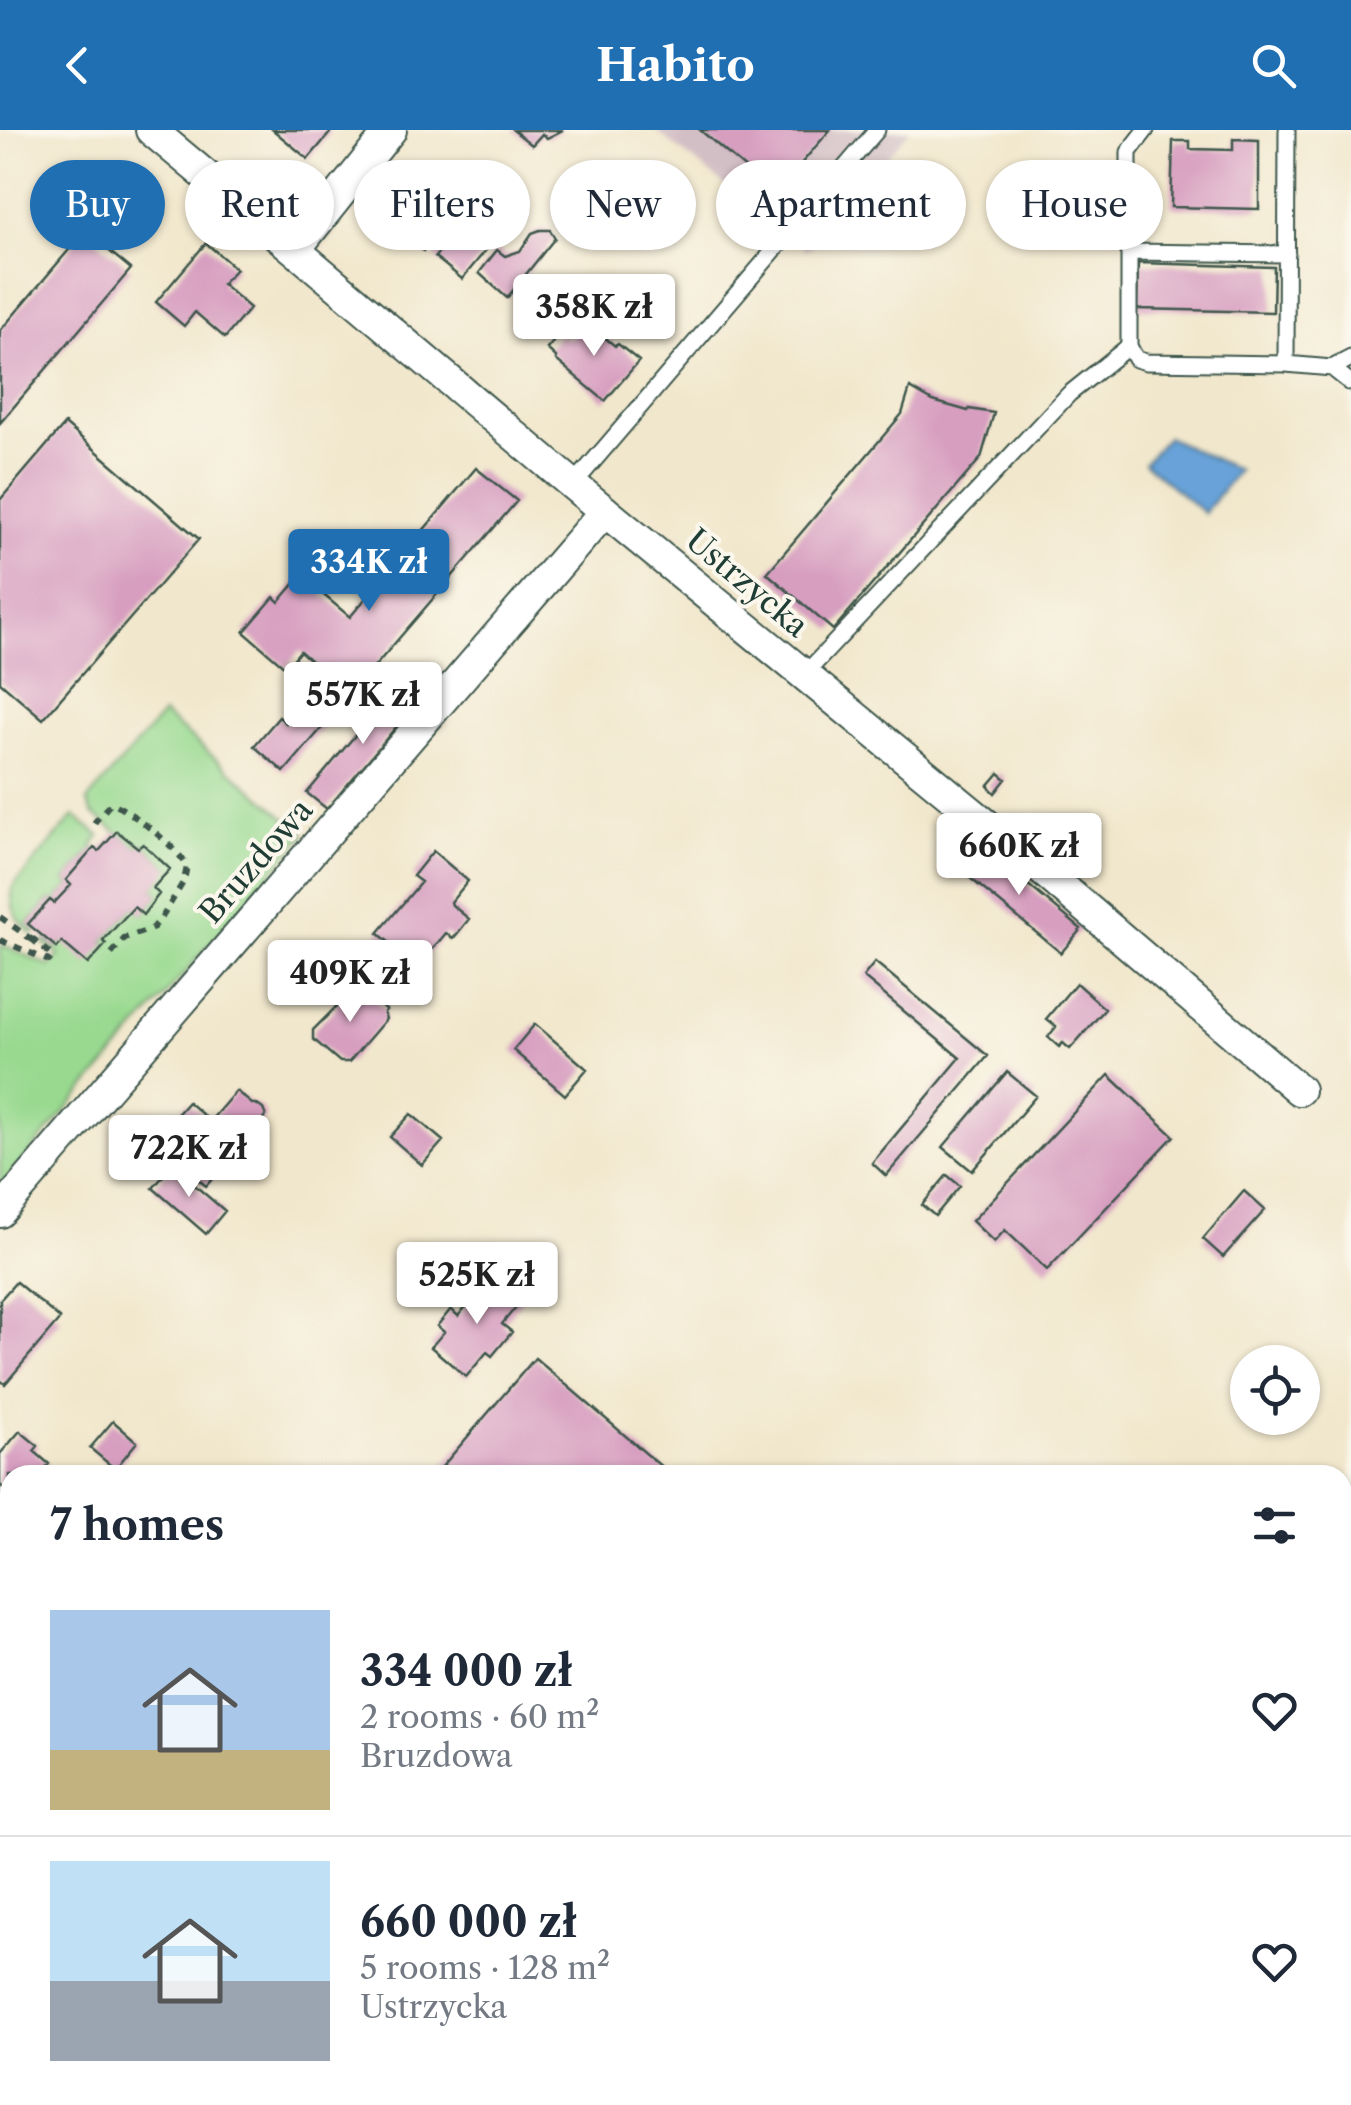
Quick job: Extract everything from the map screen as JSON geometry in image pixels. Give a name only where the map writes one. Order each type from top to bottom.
[{"type":"street","name":"Ustrzycka","points":[[151,130],[187,160]]},
{"type":"street","points":[[334,202],[391,130]]},
{"type":"street","name":"Ustrzycka","points":[[296,250],[572,485],[1049,876],[1299,1090]]},
{"type":"street","name":"Bruzdowa","points":[[0,1212],[605,510]]},
{"type":"lane","points":[[572,485],[876,130]]},
{"type":"lane","points":[[1146,130],[1129,152],[1129,346],[1136,359],[1332,368],[1351,358]]},
{"type":"lane","points":[[1286,364],[1287,130]]},
{"type":"lane","points":[[1129,252],[1287,254]]},
{"type":"lane","points":[[804,675],[1069,394],[1129,346]]},
{"type":"lane","points":[[1332,368],[1351,383]]},
{"type":"path","points":[[94,822],[114,804],[174,848],[187,866],[184,881],[161,919],[152,929],[125,938],[108,957]]},
{"type":"path","points":[[0,917],[37,938],[53,956],[48,961],[0,940]]},
{"type":"shaded area","points":[[655,130],[910,130],[884,160],[716,160],[716,179]]},
{"type":"green space","points":[[163,714],[305,834],[0,1187],[0,948],[3,945],[50,966],[59,955],[44,943],[46,940],[57,948],[62,942],[106,944],[103,941],[134,907],[143,914],[159,894],[153,888],[169,868],[143,844],[138,848],[93,814],[87,801]]},
{"type":"green space","points":[[74,816],[100,836],[66,880],[71,885],[28,924],[36,931],[32,934],[15,914],[13,887]]},
{"type":"water","points":[[1167,437],[1238,470],[1204,513],[1144,463]]},
{"type":"building","points":[[273,130],[327,130],[330,133],[308,159]]},
{"type":"building","points":[[513,130],[563,130],[547,138],[542,134],[532,145]]},
{"type":"building","points":[[700,130],[830,130],[804,160],[735,160]]},
{"type":"building","points":[[1233,139],[1259,140],[1259,209],[1171,207],[1173,141],[1190,141],[1190,149],[1233,150]]},
{"type":"building","points":[[550,230],[550,244],[507,298],[479,273],[497,250],[505,256],[530,250],[532,233]]},
{"type":"building","points":[[69,250],[108,250],[131,269],[0,423],[0,331]]},
{"type":"building","points":[[200,250],[214,250],[236,269],[222,284],[250,308],[225,338],[195,312],[184,326],[156,302]]},
{"type":"building","points":[[435,250],[486,250],[462,279],[435,257],[438,253]]},
{"type":"building","points":[[1138,263],[1274,267],[1273,312],[1137,309]]},
{"type":"building","points":[[588,318],[604,331],[603,336],[639,361],[605,401],[547,349],[561,333],[569,340]]},
{"type":"building","points":[[910,388],[933,401],[968,411],[994,413],[981,458],[833,630],[767,573],[902,414]]},
{"type":"building","points":[[65,424],[199,539],[43,719],[0,682],[0,500]]},
{"type":"building","points":[[476,468],[517,501],[284,772],[254,746],[279,717],[286,723],[327,675],[300,651],[286,668],[244,632],[274,597],[279,602],[301,576],[350,617]]},
{"type":"building","points":[[398,684],[418,701],[327,809],[307,793]]},
{"type":"building","points":[[999,773],[1006,779],[995,793],[988,786]]},
{"type":"building","points":[[117,831],[138,848],[143,844],[170,869],[153,888],[159,894],[143,915],[134,907],[88,964],[62,942],[57,948],[28,924],[71,885],[66,880],[94,848],[99,851]]},
{"type":"building","points":[[978,843],[1081,929],[1061,953],[958,868]]},
{"type":"building","points":[[433,851],[468,881],[451,902],[469,919],[453,939],[446,933],[418,967],[378,933],[421,882],[413,876]]},
{"type":"building","points":[[875,962],[988,1056],[886,1176],[872,1163],[960,1058],[863,977]]},
{"type":"building","points":[[1076,983],[1105,1009],[1070,1049],[1063,1043],[1059,1047],[1048,1037],[1056,1027],[1046,1019]]},
{"type":"building","points":[[358,987],[386,1010],[386,1019],[349,1062],[340,1062],[313,1039],[313,1030],[350,988]]},
{"type":"building","points":[[535,1024],[587,1069],[565,1095],[513,1050]]},
{"type":"building","points":[[1007,1072],[1036,1096],[972,1171],[943,1147]]},
{"type":"building","points":[[1109,1075],[1174,1136],[1047,1270],[1005,1230],[994,1242],[972,1221]]},
{"type":"building","points":[[236,1091],[263,1109],[266,1116],[253,1131],[262,1139],[242,1163],[233,1155],[206,1186],[176,1161],[189,1145],[167,1126],[188,1102],[210,1121]]},
{"type":"building","points":[[411,1114],[443,1141],[422,1165],[390,1137]]},
{"type":"building","points":[[172,1166],[225,1211],[206,1234],[153,1188]]},
{"type":"building","points":[[947,1175],[960,1186],[935,1216],[922,1205]]},
{"type":"building","points":[[1244,1191],[1265,1210],[1223,1257],[1203,1239]]},
{"type":"building","points":[[492,1276],[521,1301],[502,1324],[512,1332],[492,1356],[487,1352],[466,1377],[431,1347],[444,1332],[437,1326],[451,1309],[458,1316]]},
{"type":"building","points":[[16,1282],[60,1319],[5,1384],[0,1380],[0,1300]]},
{"type":"building","points":[[535,1358],[659,1465],[444,1465]]},
{"type":"building","points":[[113,1421],[137,1442],[118,1465],[110,1465],[90,1448]]},
{"type":"building","points":[[20,1431],[38,1446],[34,1451],[49,1464],[0,1465],[0,1454]]}]
